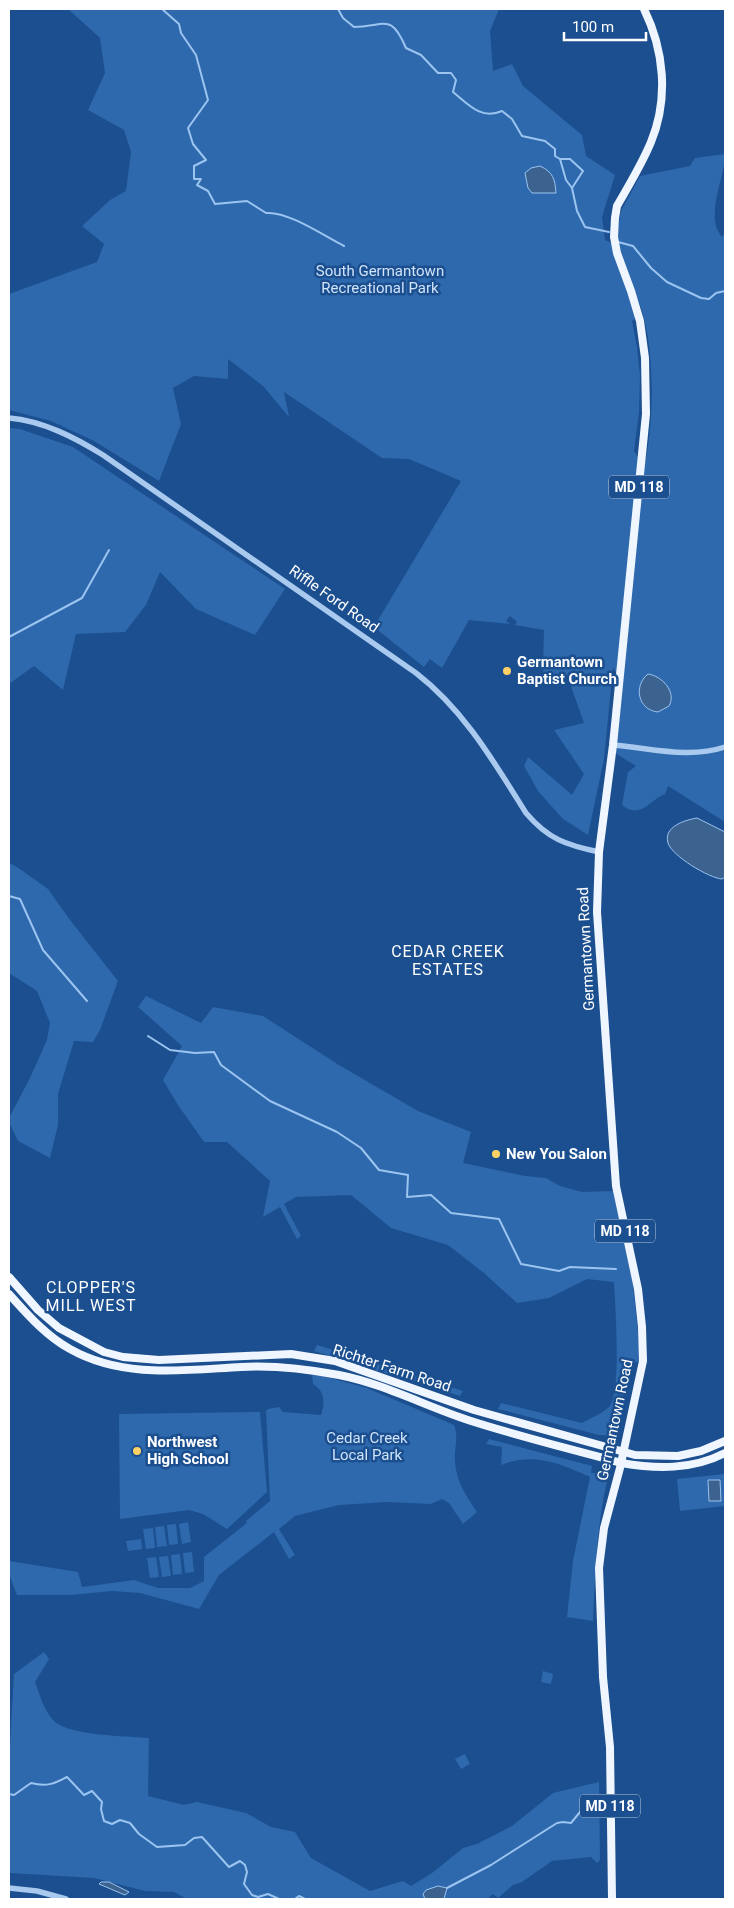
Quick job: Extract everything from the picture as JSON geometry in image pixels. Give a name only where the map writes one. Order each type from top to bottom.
[{"type":"main road","name":"Germantown Road","points":[[612,1899],[610,1747],[603,1677],[599,1568],[604,1528],[621,1463],[643,1361],[644,1344],[638,1290],[616,1186],[598,948],[597,878],[613,745],[647,391],[640,321],[617,252],[614,237],[617,206],[651,142],[658,118],[662,87],[661,64],[656,40],[644,9]]},
{"type":"main road","name":"Richter Farm Road","points":[[9,1277],[38,1310],[59,1328],[104,1352],[123,1357],[159,1360],[290,1354],[335,1361],[474,1410],[635,1454],[678,1456],[701,1451],[725,1441]]},
{"type":"main road","name":"Richter Farm Road","points":[[9,1294],[52,1337],[78,1353],[120,1368],[136,1370],[213,1370],[242,1367],[307,1369],[341,1375],[374,1385],[471,1421],[621,1463],[644,1467],[668,1468],[696,1464],[725,1454]]},
{"type":"street","name":"Riffle Ford Road","points":[[9,418],[33,422],[52,428],[86,444],[409,667],[433,686],[472,729],[535,823],[552,838],[599,852]]},
{"type":"street","points":[[613,745],[690,754],[709,752],[725,747]]},
{"type":"street","points":[[9,1888],[37,1891],[66,1899]]},
{"type":"green space","name":"South Germantown Recreational Park","points":[[68,9],[499,9],[490,31],[493,71],[512,64],[523,86],[582,135],[586,156],[615,175],[602,217],[605,240],[618,246],[618,228],[621,211],[640,176],[690,166],[695,158],[725,154],[715,208],[715,219],[717,229],[722,237],[725,232],[725,822],[668,786],[665,794],[640,810],[629,809],[622,805],[628,772],[636,766],[615,753],[617,674],[613,667],[604,759],[588,835],[563,819],[538,791],[524,766],[528,757],[572,795],[584,774],[554,730],[584,723],[568,678],[549,684],[543,673],[544,630],[515,625],[517,622],[510,616],[506,621],[510,624],[469,620],[442,668],[430,659],[424,667],[374,627],[461,481],[409,459],[382,458],[284,392],[289,417],[263,386],[228,359],[228,379],[194,376],[173,388],[181,424],[159,481],[94,441],[51,421],[9,410],[9,294],[97,262],[104,244],[82,226],[110,200],[126,191],[131,152],[124,130],[88,110],[105,73],[100,38]],"holes":[[[636,295],[643,313],[652,380],[650,427],[644,467],[634,451],[639,412],[640,376],[632,321],[642,315]]]},
{"type":"green space","points":[[9,428],[20,429],[73,447],[285,589],[255,635],[196,609],[160,572],[146,605],[125,632],[76,634],[63,690],[34,666],[9,684]]},
{"type":"green space","points":[[9,863],[48,889],[118,981],[100,1030],[93,1042],[74,1041],[58,1094],[58,1125],[50,1158],[18,1141],[9,1122],[9,1118],[47,1040],[50,1023],[37,991],[9,973]]},
{"type":"green space","points":[[146,996],[201,1023],[213,1007],[263,1016],[339,1065],[418,1111],[471,1132],[463,1163],[525,1176],[546,1178],[560,1186],[582,1192],[613,1191],[633,1284],[641,1362],[629,1362],[616,1436],[599,1435],[498,1409],[501,1403],[582,1423],[609,1407],[613,1399],[617,1367],[614,1282],[587,1279],[549,1298],[517,1303],[484,1273],[448,1245],[391,1228],[351,1195],[296,1197],[284,1204],[301,1236],[297,1239],[280,1207],[263,1217],[270,1181],[227,1142],[204,1142],[178,1105],[163,1080],[182,1046],[138,1007]]},
{"type":"green space","points":[[317,1345],[463,1391],[460,1396],[314,1351]]},
{"type":"green space","name":"Cedar Creek Local Park","points":[[312,1373],[367,1388],[454,1425],[457,1475],[465,1494],[477,1512],[463,1524],[449,1503],[442,1499],[431,1504],[387,1502],[339,1505],[295,1516],[279,1529],[295,1555],[289,1559],[274,1532],[219,1575],[199,1609],[140,1593],[112,1591],[71,1595],[17,1595],[9,1574],[9,1561],[78,1572],[82,1587],[134,1580],[158,1588],[190,1588],[204,1581],[204,1557],[247,1523],[246,1521],[270,1501],[266,1411],[279,1407],[283,1412],[321,1415],[323,1398],[320,1390],[313,1384]]},
{"type":"green space","points":[[260,1412],[267,1492],[227,1529],[203,1514],[189,1510],[120,1519],[119,1414]]},
{"type":"green space","points":[[489,1439],[592,1466],[591,1473],[601,1473],[601,1467],[610,1469],[599,1525],[593,1621],[567,1617],[573,1561],[590,1477],[568,1467],[535,1459],[524,1459],[501,1465],[502,1447],[486,1444]]},
{"type":"green space","points":[[725,1474],[725,1506],[680,1511],[677,1479]]},
{"type":"green space","points":[[188,1522],[191,1542],[182,1544],[179,1524]]},
{"type":"green space","points":[[176,1524],[178,1544],[169,1545],[167,1525]]},
{"type":"green space","points":[[164,1526],[167,1546],[157,1547],[155,1527]]},
{"type":"green space","points":[[153,1528],[155,1548],[146,1549],[143,1529]]},
{"type":"green space","points":[[141,1539],[142,1549],[128,1551],[126,1541]]},
{"type":"green space","points":[[192,1552],[194,1572],[185,1573],[183,1553]]},
{"type":"green space","points":[[180,1554],[182,1574],[173,1575],[171,1555]]},
{"type":"green space","points":[[168,1556],[171,1576],[162,1577],[159,1557]]},
{"type":"green space","points":[[156,1557],[159,1577],[150,1578],[147,1558]]},
{"type":"green space","points":[[44,1652],[49,1659],[35,1682],[45,1708],[54,1721],[72,1730],[113,1736],[149,1738],[148,1796],[184,1805],[197,1802],[246,1813],[271,1827],[295,1832],[311,1858],[370,1891],[403,1881],[411,1886],[432,1873],[463,1848],[477,1844],[512,1826],[553,1793],[599,1782],[600,1860],[597,1863],[591,1857],[552,1861],[522,1882],[513,1885],[498,1898],[493,1894],[487,1899],[187,1899],[174,1892],[145,1891],[94,1878],[10,1873],[9,1763],[14,1674]]},
{"type":"green space","points":[[543,1671],[553,1674],[551,1684],[541,1682]]},
{"type":"green space","points":[[465,1754],[470,1764],[461,1769],[455,1759]]},
{"type":"shaded area","points":[[540,166],[552,176],[556,193],[532,193],[528,188],[525,173],[531,168]]},
{"type":"shaded area","points":[[648,674],[663,681],[670,690],[671,701],[669,706],[658,712],[646,707],[640,697],[640,685]]},
{"type":"shaded area","points":[[697,818],[725,832],[725,877],[722,879],[709,875],[683,860],[668,843],[667,837],[672,828],[687,820]]},
{"type":"shaded area","points":[[708,1480],[720,1480],[721,1501],[709,1501]]},
{"type":"shaded area","points":[[101,1882],[109,1882],[129,1892],[125,1895],[99,1884]]},
{"type":"shaded area","points":[[438,1886],[447,1888],[444,1899],[425,1899],[423,1894],[426,1890]]},
{"type":"waterway","points":[[162,9],[179,24],[181,33],[196,55],[208,100],[188,128],[193,144],[206,160],[194,166],[194,179],[201,179],[197,185],[208,191],[215,204],[247,201],[266,213],[275,213],[295,220],[344,246]]},
{"type":"waterway","points":[[338,9],[343,18],[354,27],[381,24],[391,26],[401,37],[406,48],[421,55],[438,73],[451,73],[456,80],[453,92],[470,106],[488,114],[502,111],[512,119],[522,136],[545,141],[555,149],[555,156],[560,159],[570,159],[583,171],[572,188],[577,211],[585,227],[609,232]]},
{"type":"waterway","points":[[560,159],[566,180],[572,188]]},
{"type":"waterway","points":[[618,242],[633,246],[651,268],[667,282],[701,298],[709,299],[716,293],[725,291]]},
{"type":"waterway","points":[[9,637],[82,598],[109,550]]},
{"type":"waterway","points":[[9,896],[20,899],[43,950],[87,1001]]},
{"type":"waterway","points":[[148,1036],[170,1050],[195,1053],[214,1052],[221,1065],[270,1101],[337,1132],[361,1148],[379,1170],[408,1175],[407,1197],[431,1195],[451,1213],[499,1219],[521,1264],[559,1271],[570,1267],[616,1269]]},
{"type":"waterway","points":[[9,1794],[14,1795],[31,1783],[50,1784],[67,1777],[84,1795],[92,1791],[102,1802],[101,1809],[104,1821],[112,1824],[120,1820],[130,1823],[139,1834],[157,1847],[185,1845],[194,1838],[202,1837],[229,1867],[240,1861],[245,1865],[247,1872],[244,1884],[252,1895],[258,1897],[268,1894],[279,1899]]},
{"type":"waterway","points":[[447,1888],[491,1865],[557,1823],[571,1823],[589,1801]]},
{"type":"waterway","points":[[295,1899],[299,1896],[305,1899]]},
{"type":"place","name":"Germantown Baptist Church","points":[[507,671]]},
{"type":"place","name":"New You Salon","points":[[496,1154]]},
{"type":"place","name":"Northwest High School","points":[[137,1451]]},
{"type":"district","name":"CEDAR CREEK ESTATES","points":[[448,960]]},
{"type":"district","name":"CLOPPER'S MILL WEST","points":[[91,1296]]}]
